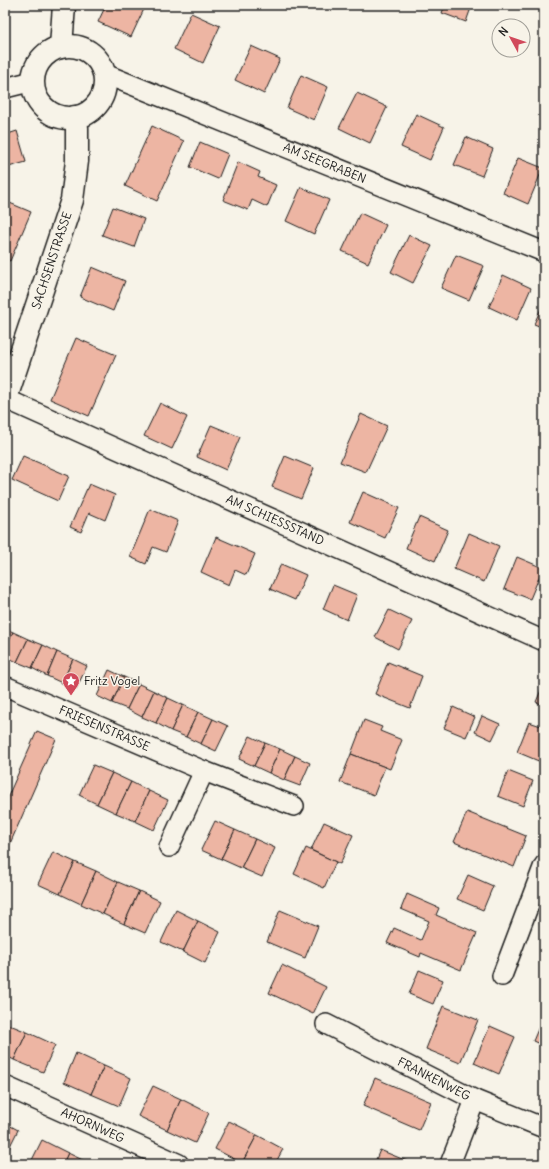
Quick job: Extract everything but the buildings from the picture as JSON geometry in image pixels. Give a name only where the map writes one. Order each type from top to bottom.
[{"type":"street","points":[[61,47],[64,5]]},
{"type":"street","points":[[72,46],[84,48],[93,54],[100,63],[105,74],[105,85],[102,97],[96,106],[86,113],[75,117],[54,115],[39,101],[34,91],[33,81],[36,69],[41,59],[50,51],[61,47],[72,46]]},
{"type":"street","name":"AM SEEGRABEN","points":[[105,74],[544,252]]},
{"type":"street","points":[[5,88],[33,81]]},
{"type":"street","name":"SACHSENSTRASSE","points":[[5,400],[72,200],[77,161],[77,128],[75,117]]},
{"type":"street","name":"AM SCHIESSSTAND","points":[[5,400],[544,641]]},
{"type":"street","name":"FRIESENSTRASSE","points":[[5,686],[204,771],[294,806]]},
{"type":"street","points":[[169,847],[204,771]]},
{"type":"street","points":[[502,976],[544,865]]},
{"type":"street","name":"FRANKENWEG","points":[[326,1024],[475,1100],[544,1128]]},
{"type":"street","name":"AHORNWEG","points":[[5,1086],[179,1164]]},
{"type":"street","points":[[450,1164],[475,1100]]},
{"type":"place","name":"Fritz Vogel","points":[[71,696]]}]
